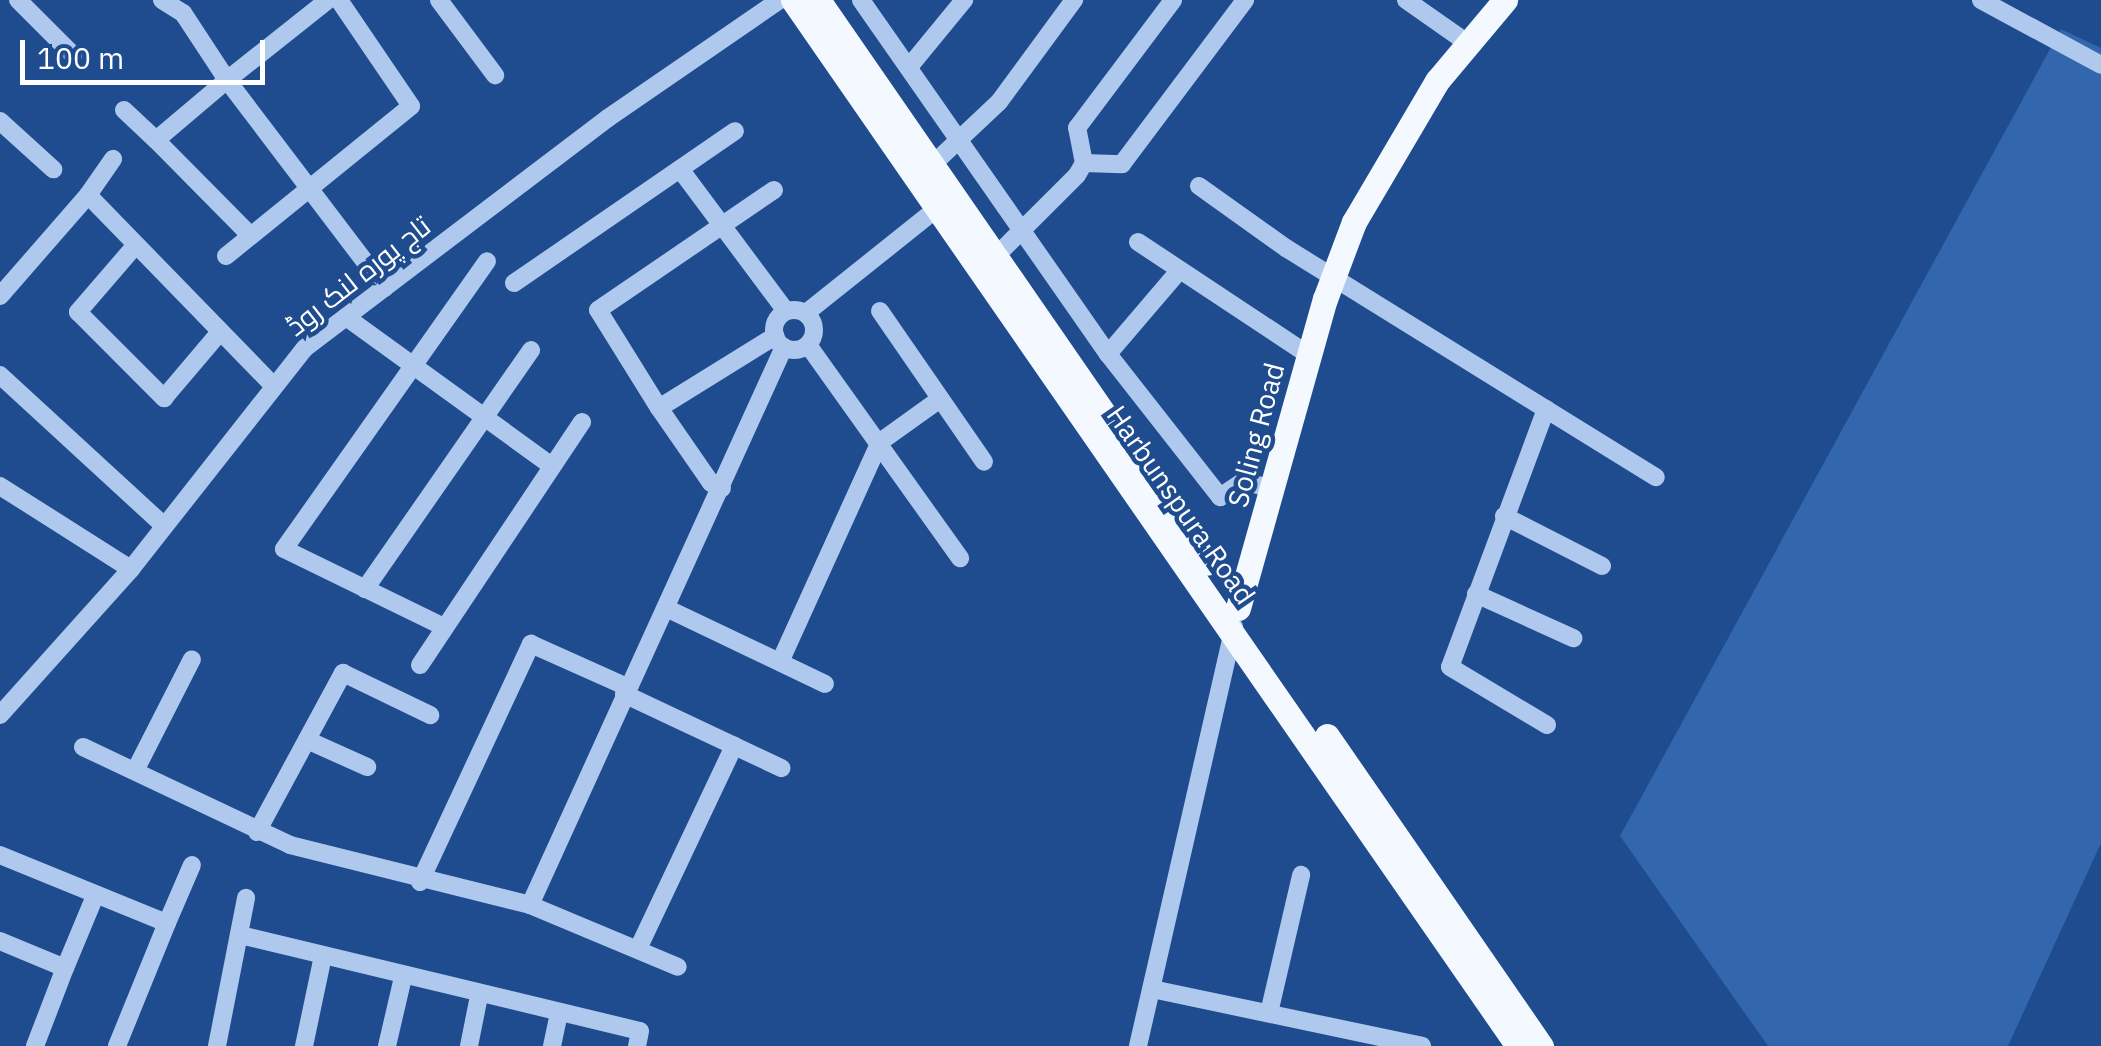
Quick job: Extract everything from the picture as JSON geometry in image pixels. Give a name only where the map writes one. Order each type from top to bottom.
[{"type":"main road","name":"Harbunspura Road","points":[[793,0],[935,210],[1236,619],[1541,1046]]},
{"type":"main road","name":"Harbunspura Road","points":[[818,0],[1236,619],[1518,1046]]},
{"type":"main road","name":"Soling Road","points":[[1236,619],[1332,275],[1388,159],[1466,42],[1505,0]]},
{"type":"street","points":[[18,0],[73,55]]},
{"type":"street","points":[[162,0],[183,14],[227,80],[312,184],[385,288]]},
{"type":"street","points":[[156,140],[328,0]]},
{"type":"street","points":[[226,256],[411,106],[340,0]]},
{"type":"street","points":[[439,0],[496,75]]},
{"type":"street","name":"تاج پورہ لنک روڈ","points":[[0,715],[131,570],[162,524],[305,348],[608,118],[780,0]]},
{"type":"street","points":[[861,0],[1108,354],[1220,497],[1244,481],[1272,489]]},
{"type":"street","points":[[910,68],[964,0]]},
{"type":"street","points":[[932,166],[962,140],[1074,0]]},
{"type":"street","points":[[1084,163],[1077,128],[1173,0]]},
{"type":"street","points":[[1084,163],[1122,164],[1245,0]]},
{"type":"street","points":[[1406,0],[1466,42]]},
{"type":"street","points":[[1980,0],[2101,65]]},
{"type":"street","points":[[851,48],[881,28]]},
{"type":"street","points":[[124,110],[249,234]]},
{"type":"street","points":[[0,121],[52,169]]},
{"type":"street","points":[[514,283],[735,131]]},
{"type":"street","points":[[0,296],[88,195],[113,159]]},
{"type":"street","points":[[994,258],[1025,230],[1084,163]]},
{"type":"street","points":[[530,905],[722,488],[780,342],[786,311],[680,169]]},
{"type":"street","points":[[1199,186],[1332,275],[1656,476]]},
{"type":"street","points":[[722,488],[711,482],[658,408],[598,310],[720,221],[774,190]]},
{"type":"street","points":[[88,195],[134,247],[274,386]]},
{"type":"street","points":[[786,311],[806,313],[935,210]]},
{"type":"street","points":[[1138,242],[1309,355]]},
{"type":"street","points":[[134,247],[78,312],[164,398],[220,332]]},
{"type":"street","points":[[444,627],[284,550],[410,364],[487,261]]},
{"type":"street","points":[[1108,354],[1179,271]]},
{"type":"street","points":[[880,310],[984,462]]},
{"type":"street","points":[[806,313],[814,329],[808,345]]},
{"type":"street","points":[[346,317],[548,464]]},
{"type":"street","points":[[658,408],[780,342],[808,345],[960,558]]},
{"type":"street","points":[[366,589],[481,415],[532,350]]},
{"type":"street","points":[[0,375],[162,524]]},
{"type":"street","points":[[780,662],[880,442],[940,398]]},
{"type":"street","points":[[1546,409],[1450,667],[1547,726]]},
{"type":"street","points":[[420,665],[548,464],[582,422]]},
{"type":"street","points":[[0,486],[131,570]]},
{"type":"street","points":[[1504,516],[1602,566]]},
{"type":"street","points":[[1476,594],[1573,638]]},
{"type":"street","points":[[666,608],[825,684]]},
{"type":"street","name":"Soling Road","points":[[1138,1046],[1236,619]]},
{"type":"street","points":[[420,882],[531,644],[781,768]]},
{"type":"street","points":[[136,769],[192,659]]},
{"type":"street","points":[[257,832],[343,673],[430,715]]},
{"type":"street","points":[[307,740],[367,767]]},
{"type":"street","points":[[638,950],[734,746]]},
{"type":"street","points":[[83,748],[136,769],[257,832],[420,882],[530,905],[678,967]]},
{"type":"street","points":[[0,855],[167,923]]},
{"type":"street","points":[[117,1046],[192,865]]},
{"type":"street","points":[[1269,1014],[1301,875]]},
{"type":"street","points":[[35,1046],[95,896]]},
{"type":"street","points":[[217,1046],[246,898]]},
{"type":"street","points":[[240,935],[479,996],[640,1031],[636,1046]]},
{"type":"street","points":[[0,941],[65,968]]},
{"type":"street","points":[[304,1046],[323,956]]},
{"type":"street","points":[[386,1046],[402,977]]},
{"type":"street","points":[[1152,989],[1422,1046]]},
{"type":"street","points":[[469,1046],[479,996]]},
{"type":"street","points":[[552,1046],[558,1014]]},
{"type":"shaded area","points":[[2061,29],[2101,48],[2101,843],[2008,1046],[1768,1046],[1620,836]]}]
